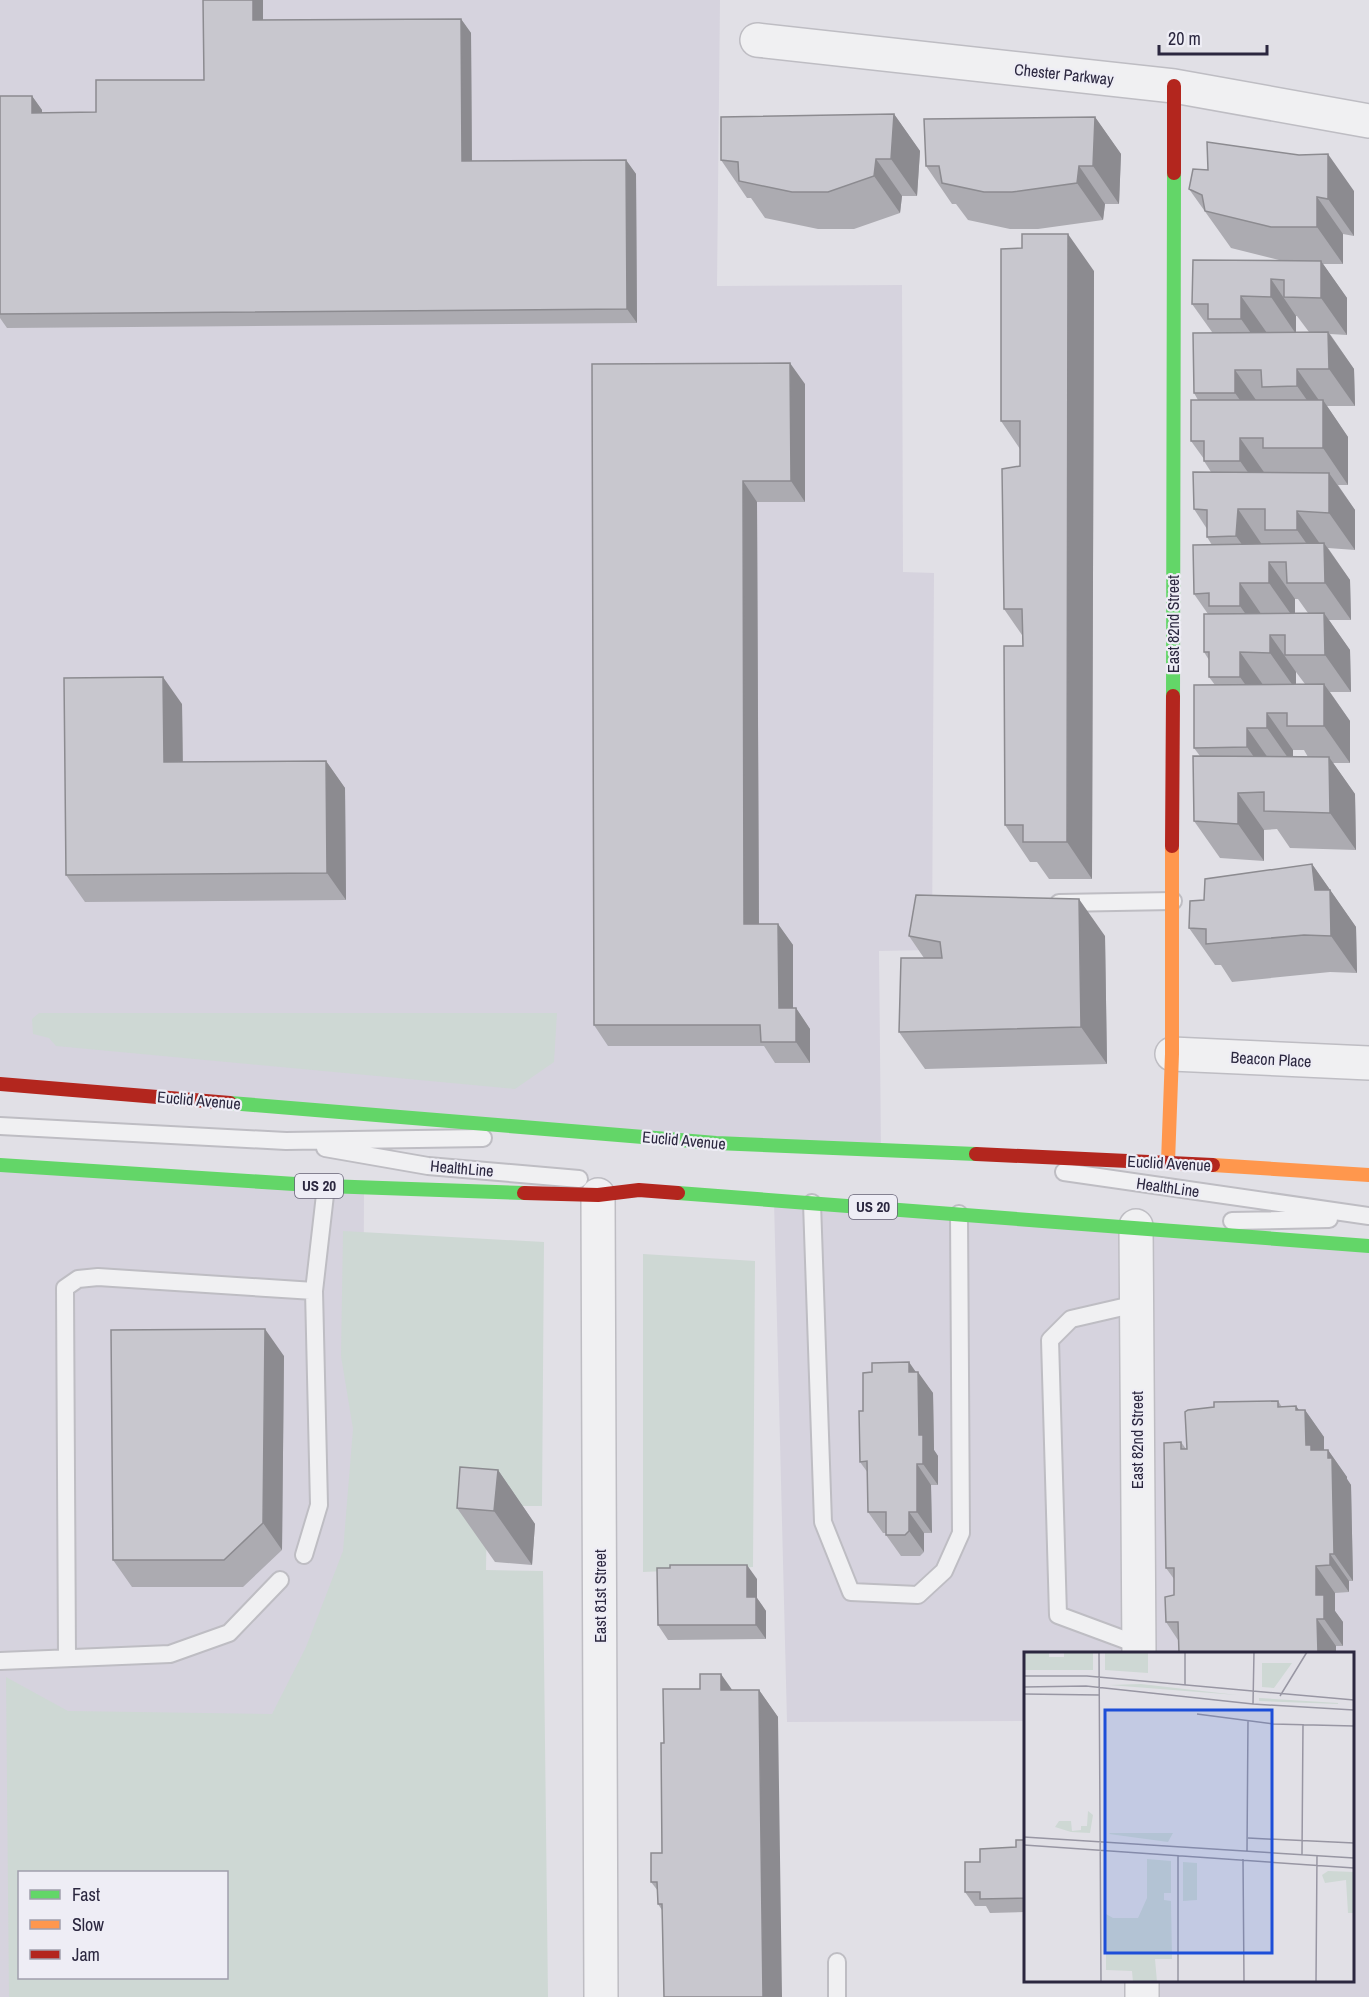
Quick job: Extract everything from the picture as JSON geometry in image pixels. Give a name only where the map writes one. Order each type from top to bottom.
[{"type":"main road","name":"East 82nd Street","points":[[1168,1162],[1172,1054],[1173,902],[1174,86]]},
{"type":"main road","name":"Euclid Avenue","points":[[0,1084],[716,1143],[1168,1162],[1369,1175]]},
{"type":"main road","name":"US 20","points":[[0,1165],[326,1186],[598,1194],[639,1190],[1369,1246]]},
{"type":"street","name":"Chester Parkway","points":[[757,40],[1174,86],[1369,121]]},
{"type":"street","name":"Beacon Place","points":[[1172,1054],[1369,1063]]},
{"type":"street","name":"East 81st Street","points":[[598,1194],[601,1997]]},
{"type":"street","name":"East 82nd Street","points":[[1122,1226],[1136,1304],[1139,1649]]},
{"type":"lane","points":[[1037,903],[1173,902]]},
{"type":"lane","name":"HealthLine","points":[[0,1126],[286,1141],[634,1136]]},
{"type":"lane","name":"HealthLine","points":[[286,1141],[428,1166],[604,1181],[639,1190]]},
{"type":"lane","name":"HealthLine","points":[[932,1152],[1369,1217]]},
{"type":"lane","points":[[304,1555],[319,1505],[314,1291],[326,1186]]},
{"type":"lane","points":[[812,1203],[823,1522],[851,1592],[918,1595],[944,1571],[961,1533],[959,1214]]},
{"type":"lane","name":"HealthLine","points":[[1122,1226],[1369,1217]]},
{"type":"lane","points":[[67,1658],[65,1288],[78,1279],[98,1277],[314,1291]]},
{"type":"lane","points":[[1136,1304],[1071,1319],[1050,1340],[1058,1615],[1139,1649]]},
{"type":"lane","points":[[0,1661],[170,1654],[230,1633],[280,1580]]},
{"type":"lane","points":[[837,1962],[837,1997]]},
{"type":"shaded area","points":[[0,0],[720,0],[717,286],[902,285],[903,572],[934,573],[932,950],[879,951],[881,1150],[0,1084]]},
{"type":"shaded area","points":[[39,1013],[557,1013],[554,1062],[515,1089],[56,1046],[49,1038],[33,1034],[32,1019]]},
{"type":"shaded area","points":[[0,1164],[364,1187],[361,1997],[0,1997]]},
{"type":"shaded area","points":[[774,1201],[1369,1246],[1369,1997],[1142,1997],[1142,1982],[1354,1982],[1354,1652],[1024,1652],[1024,1721],[787,1722]]},
{"type":"shaded area","points":[[343,1231],[544,1242],[542,1506],[487,1506],[486,1570],[543,1571],[548,1997],[9,1997],[6,1677],[68,1711],[272,1714],[306,1647],[343,1551],[353,1429],[341,1356]]},
{"type":"shaded area","points":[[643,1254],[755,1261],[753,1567],[643,1572]]},
{"type":"building","points":[[203,0],[253,0],[253,20],[461,19],[462,161],[626,160],[627,309],[0,314],[0,96],[32,96],[32,113],[96,112],[96,80],[204,80]]},
{"type":"building","points":[[894,114],[891,159],[876,159],[874,176],[828,192],[792,192],[739,181],[738,162],[721,160],[721,117]]},
{"type":"building","points":[[1095,117],[1093,166],[1079,166],[1077,183],[1012,192],[984,192],[942,183],[939,166],[926,166],[924,119]]},
{"type":"building","points":[[1207,142],[1299,155],[1328,154],[1328,199],[1317,197],[1317,227],[1271,227],[1205,211],[1202,195],[1189,189],[1193,169],[1208,170]]},
{"type":"building","points":[[1022,234],[1068,234],[1067,842],[1023,842],[1023,825],[1005,825],[1004,646],[1023,646],[1022,609],[1004,609],[1002,469],[1020,466],[1020,421],[1001,421],[1001,249],[1022,248]]},
{"type":"building","points":[[1193,260],[1321,261],[1321,298],[1284,297],[1284,280],[1271,279],[1271,297],[1241,296],[1241,319],[1208,319],[1208,304],[1192,304]]},
{"type":"building","points":[[1328,332],[1329,369],[1297,369],[1297,386],[1262,387],[1261,370],[1235,370],[1235,393],[1194,393],[1193,333]]},
{"type":"building","points":[[790,363],[791,481],[743,481],[744,924],[778,924],[779,1008],[796,1008],[796,1042],[761,1042],[760,1025],[594,1025],[592,364]]},
{"type":"building","points":[[1191,400],[1323,400],[1323,448],[1263,448],[1263,438],[1240,438],[1240,461],[1204,461],[1204,441],[1191,441]]},
{"type":"building","points":[[1193,472],[1329,473],[1329,513],[1297,511],[1297,530],[1265,530],[1265,509],[1238,509],[1236,536],[1207,537],[1207,510],[1194,509]]},
{"type":"building","points":[[1324,543],[1325,583],[1287,583],[1286,562],[1269,562],[1269,583],[1240,583],[1240,606],[1209,606],[1209,593],[1194,594],[1193,545]]},
{"type":"building","points":[[1324,613],[1325,655],[1285,655],[1285,635],[1270,635],[1270,653],[1240,652],[1240,677],[1209,677],[1209,652],[1204,652],[1204,614]]},
{"type":"building","points":[[163,677],[164,762],[326,761],[327,873],[66,875],[64,678]]},
{"type":"building","points":[[1324,684],[1324,726],[1287,726],[1287,713],[1267,713],[1267,728],[1247,728],[1247,747],[1194,748],[1194,685]]},
{"type":"building","points":[[1193,756],[1329,757],[1330,813],[1264,811],[1264,792],[1238,793],[1238,824],[1194,821]]},
{"type":"building","points":[[1312,864],[1315,890],[1330,890],[1331,936],[1304,935],[1206,944],[1206,929],[1189,928],[1190,901],[1204,900],[1205,879]]},
{"type":"building","points":[[916,895],[1079,899],[1081,1027],[899,1032],[901,958],[942,958],[940,942],[909,936]]},
{"type":"building","points":[[265,1329],[263,1523],[224,1560],[113,1560],[111,1330]]},
{"type":"building","points":[[909,1362],[909,1372],[918,1372],[919,1435],[923,1435],[923,1464],[917,1464],[917,1512],[909,1512],[909,1531],[905,1535],[886,1535],[886,1512],[868,1512],[867,1461],[860,1462],[859,1411],[863,1411],[863,1373],[872,1372],[872,1363]]},
{"type":"building","points":[[1278,1401],[1278,1407],[1296,1406],[1296,1410],[1305,1410],[1306,1445],[1311,1445],[1311,1450],[1328,1450],[1328,1458],[1332,1458],[1334,1554],[1330,1554],[1330,1565],[1316,1566],[1316,1595],[1324,1595],[1324,1619],[1317,1619],[1318,1652],[1179,1652],[1178,1622],[1166,1622],[1165,1597],[1174,1595],[1174,1568],[1166,1568],[1164,1443],[1181,1442],[1181,1449],[1187,1449],[1185,1412],[1214,1407],[1214,1402]]},
{"type":"building","points":[[460,1467],[498,1470],[494,1511],[457,1508]]},
{"type":"building","points":[[670,1565],[747,1565],[747,1597],[756,1597],[756,1625],[658,1625],[657,1568],[670,1568]]},
{"type":"building","points":[[700,1674],[721,1674],[721,1690],[759,1690],[763,1997],[664,1997],[662,1904],[658,1904],[657,1882],[651,1882],[651,1853],[662,1853],[663,1689],[700,1689]]},
{"type":"building","points":[[1016,1840],[1024,1840],[1024,1898],[980,1899],[980,1892],[965,1892],[965,1862],[980,1862],[980,1849],[1016,1847]]},
{"type":"traffic: fast","points":[[1173,696],[1174,173]]},
{"type":"traffic: fast","points":[[230,1103],[716,1143],[976,1154]]},
{"type":"traffic: fast","points":[[0,1165],[326,1186],[524,1193]]},
{"type":"traffic: fast","points":[[678,1193],[1369,1246]]},
{"type":"traffic: slow","points":[[1168,1162],[1172,1054],[1172,846]]},
{"type":"traffic: slow","points":[[1213,1165],[1369,1175]]},
{"type":"traffic: jam","points":[[1174,86],[1174,173]]},
{"type":"traffic: jam","points":[[1172,846],[1173,696]]},
{"type":"traffic: jam","points":[[0,1084],[230,1103]]},
{"type":"traffic: jam","points":[[976,1154],[1213,1165]]},
{"type":"traffic: jam","points":[[524,1193],[598,1195],[639,1190],[678,1193]]}]
